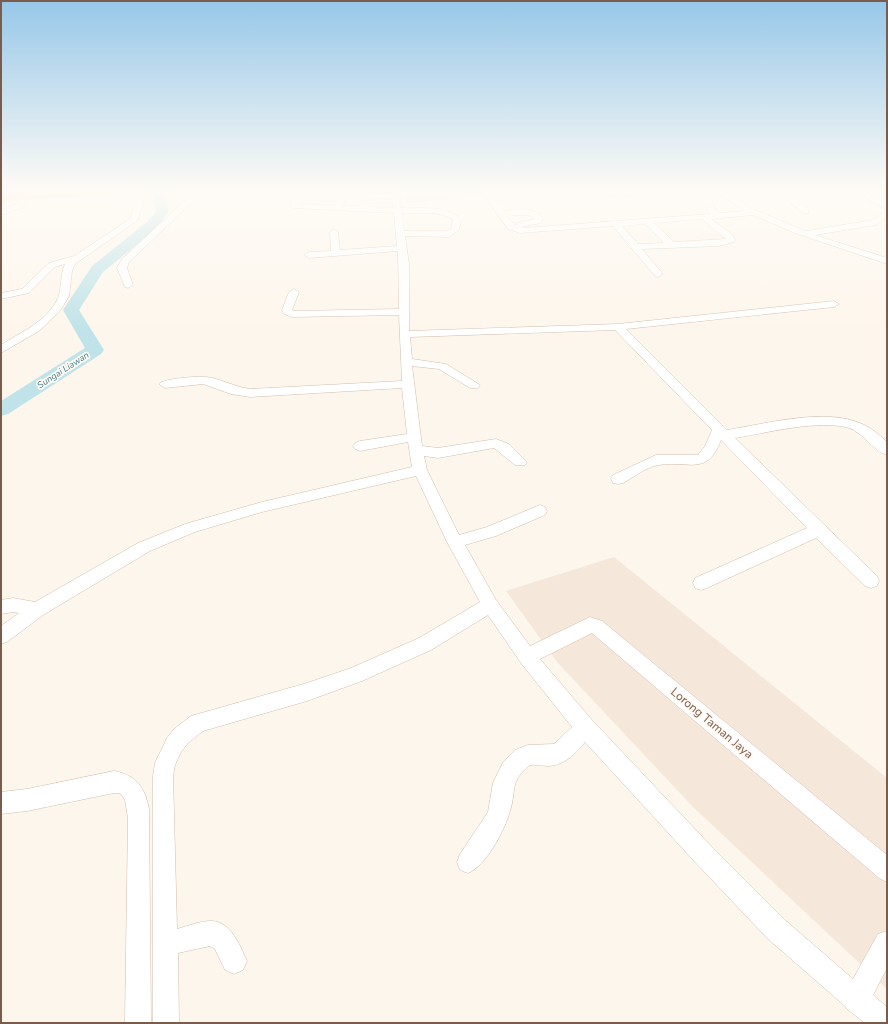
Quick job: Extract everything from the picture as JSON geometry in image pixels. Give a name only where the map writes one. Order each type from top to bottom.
[{"type":"street","points":[[1,350],[38,327],[59,306],[63,299],[68,267],[77,258],[109,237]]},
{"type":"street","points":[[128,285],[122,268],[125,260],[150,237]]},
{"type":"street","points":[[334,237],[336,253]]},
{"type":"street","points":[[401,237],[404,334],[408,384],[415,444],[420,470],[455,542],[490,605],[527,657],[585,727],[703,854],[776,929],[856,1000],[885,1023]]},
{"type":"street","points":[[309,255],[336,253],[401,240],[427,237]]},
{"type":"street","points":[[626,237],[658,274]]},
{"type":"street","points":[[662,237],[671,245]]},
{"type":"street","points":[[635,247],[718,243],[731,240],[730,237]]},
{"type":"street","points":[[816,237],[887,262]]},
{"type":"street","points":[[1,296],[25,291],[32,286],[52,265],[77,258]]},
{"type":"street","points":[[294,292],[287,310],[292,314],[404,312]]},
{"type":"street","points":[[404,334],[618,327],[834,304]]},
{"type":"street","points":[[618,327],[818,530],[871,580]]},
{"type":"street","points":[[407,362],[442,366],[474,385]]},
{"type":"street","points":[[165,384],[204,380],[235,391],[250,393],[408,384]]},
{"type":"street","points":[[721,432],[837,421],[854,425],[866,431],[887,450]]},
{"type":"street","points":[[618,479],[656,460],[696,460],[703,458],[721,432]]},
{"type":"street","points":[[360,446],[415,444],[438,453],[496,443],[504,447],[520,462]]},
{"type":"street","points":[[1,636],[37,610],[144,547],[190,528],[262,507],[420,470]]},
{"type":"street","points":[[455,542],[504,527],[540,511]]},
{"type":"street","points":[[701,583],[818,530]]},
{"type":"street","points":[[166,1023],[163,776],[169,753],[181,736],[191,728],[206,720],[308,692],[355,675],[425,644],[490,605]]},
{"type":"street","points":[[1,607],[24,606],[37,610]]},
{"type":"street","name":"Lorong Taman Jaya","points":[[527,657],[590,625],[596,626],[887,870]]},
{"type":"street","points":[[468,862],[497,818],[501,805],[503,781],[517,762],[530,754],[553,756],[562,752],[585,727]]},
{"type":"street","points":[[1,803],[27,800],[114,782],[123,782],[133,790],[138,812],[139,835],[138,1023]]},
{"type":"street","points":[[165,944],[212,933],[224,940],[234,961]]},
{"type":"street","points":[[856,1000],[887,943]]},
{"type":"shaded area","points":[[614,557],[887,778],[887,989],[693,807],[557,662],[506,591]]},
{"type":"waterway","name":"Sungai Liawan","points":[[1,410],[95,350],[71,310],[97,269],[137,237]]}]
